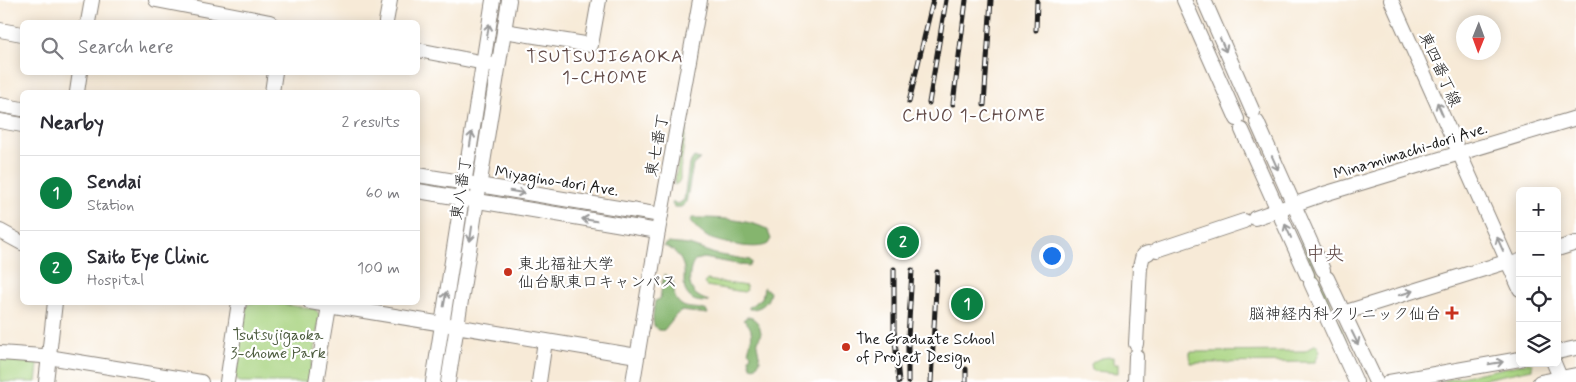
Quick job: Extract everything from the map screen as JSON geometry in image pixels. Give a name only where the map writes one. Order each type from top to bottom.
[{"type":"street","points":[[88,20],[92,0]]},
{"type":"street","points":[[156,0],[224,6],[264,20]]},
{"type":"street","points":[[386,20],[390,0]]},
{"type":"street","name":"東八番丁","points":[[433,382],[494,0]]},
{"type":"street","name":"東八番丁","points":[[448,382],[509,0]]},
{"type":"street","points":[[504,31],[592,46],[600,0]]},
{"type":"street","name":"東七番丁","points":[[633,382],[700,0]]},
{"type":"street","points":[[1184,0],[1356,382]]},
{"type":"street","points":[[1204,0],[1293,205],[1376,382]]},
{"type":"street","name":"東四番丁線","points":[[1391,0],[1459,153],[1514,262],[1517,277]]},
{"type":"street","points":[[0,30],[20,34]]},
{"type":"street","points":[[420,50],[498,65]]},
{"type":"street","points":[[77,90],[80,75]]},
{"type":"street","points":[[272,90],[275,75]]},
{"type":"street","points":[[0,105],[20,108]]},
{"type":"street","name":"Minamimachi-dori Ave.","points":[[1135,382],[1140,267],[1143,255],[1293,205],[1576,118]]},
{"type":"street","points":[[0,121],[20,125]]},
{"type":"street","name":"Miyagino-dori Ave.","points":[[420,175],[661,215]]},
{"type":"street","name":"Miyagino-dori Ave.","points":[[420,191],[658,231]]},
{"type":"street","points":[[0,231],[20,241]]},
{"type":"street","points":[[1561,248],[1576,243]]},
{"type":"street","points":[[1343,313],[1492,266],[1514,262]]},
{"type":"street","points":[[46,382],[54,305]]},
{"type":"street","points":[[227,382],[239,305]]},
{"type":"street","points":[[324,305],[637,356]]},
{"type":"street","points":[[316,382],[329,306]]},
{"type":"street","points":[[539,382],[546,341]]},
{"type":"street","points":[[1561,351],[1576,348]]},
{"type":"street","points":[[0,353],[48,358],[200,382]]},
{"type":"street","points":[[1389,382],[1516,360]]},
{"type":"street","points":[[1556,367],[1561,380]]},
{"type":"street","points":[[1540,382],[1561,380],[1576,375]]},
{"type":"green space","points":[[685,124],[687,124],[680,179],[674,185]]},
{"type":"green space","points":[[694,157],[700,159],[693,165],[686,203],[681,207],[674,207],[673,202],[678,204],[684,200],[689,164]]},
{"type":"green space","points":[[692,218],[739,221],[758,225],[767,229],[771,239],[768,244],[756,247],[722,242],[709,238],[702,233],[691,222]]},
{"type":"green space","points":[[1302,237],[1351,351],[1348,351],[1300,239]]},
{"type":"green space","points":[[668,243],[689,245],[715,254],[750,260],[752,263],[748,266],[704,258],[696,260],[690,274],[691,288],[696,295],[709,301],[698,301],[692,299],[686,292],[683,265],[674,251],[663,246]]},
{"type":"green space","points":[[665,274],[673,281],[674,295],[678,302],[685,307],[703,309],[708,314],[681,311],[664,330],[656,328],[653,320],[655,301],[660,299]]},
{"type":"green space","points":[[707,280],[746,286],[747,290],[744,292],[706,286],[704,283]]},
{"type":"green space","points":[[764,287],[770,292],[766,302],[760,307],[749,309],[749,307],[762,298]]},
{"type":"green space","name":"Tsutsujigaoka 3-chome Park","points":[[247,305],[287,305],[315,309],[320,315],[309,382],[239,382],[235,376]]},
{"type":"green space","points":[[747,317],[753,318],[757,322],[761,333],[757,345],[760,360],[755,368],[751,367],[749,359],[751,354],[748,351],[752,334],[749,326],[743,320]]},
{"type":"green space","points":[[1316,344],[1320,351],[1315,362],[1190,363],[1190,352],[1305,351]]},
{"type":"green space","points":[[0,356],[35,360],[38,365],[36,382],[0,382]]},
{"type":"green space","points":[[1113,357],[1113,364],[1118,364],[1118,373],[1095,371],[1092,369],[1091,364],[1096,360]]},
{"type":"green space","points":[[1516,365],[1516,367],[1532,367],[1532,369],[1470,382],[1436,382]]},
{"type":"railway","points":[[909,102],[933,0]]},
{"type":"railway","points":[[929,103],[946,0]]},
{"type":"railway","points":[[953,104],[966,0]]},
{"type":"railway","points":[[984,105],[991,0]]},
{"type":"railway","points":[[1036,30],[1037,0]]},
{"type":"railway","points":[[894,269],[894,330],[899,382]]},
{"type":"railway","points":[[908,382],[908,338],[912,270]]},
{"type":"railway","points":[[931,382],[937,272]]},
{"type":"railway","points":[[966,369],[966,382]]},
{"type":"place","name":"Saito Eye Clinic","points":[[903,242]]},
{"type":"place","name":"東北福祉大学 仙台駅東口キャンパス","points":[[508,272]]},
{"type":"place","name":"Sendai","points":[[967,304]]},
{"type":"place","name":"脳神経内科クリニック仙台","points":[[1452,313]]},
{"type":"place","name":"The Graduate School of Project Design","points":[[846,347]]},
{"type":"district","name":"TSUTSUJIGAOKA 1-CHOME","points":[[605,66]]},
{"type":"district","name":"CHUO 1-CHOME","points":[[974,115]]},
{"type":"district","name":"中央","points":[[1325,253]]}]
